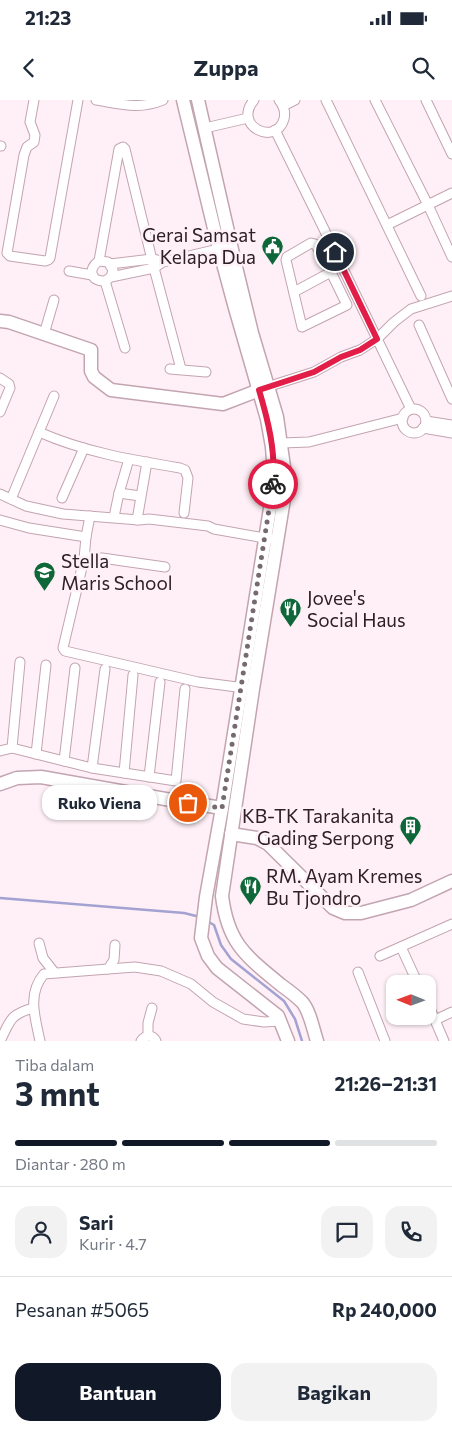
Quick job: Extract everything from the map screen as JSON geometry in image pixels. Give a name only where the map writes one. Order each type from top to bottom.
[{"type":"main road","points":[[183,100],[263,388],[274,473],[271,539],[247,688],[206,895],[201,938],[208,956],[217,968],[278,1016],[288,1041]]},
{"type":"main road","points":[[198,100],[206,128],[225,247]]},
{"type":"main road","points":[[0,321],[9,322],[91,350],[91,371],[94,377],[111,390],[223,404],[263,388]]},
{"type":"main road","points":[[263,388],[277,417],[285,474],[284,499],[271,539]]},
{"type":"main road","points":[[247,688],[231,834],[222,896],[224,913],[230,931],[240,948],[252,961],[303,1003],[317,1041]]},
{"type":"main road","points":[[0,784],[18,778],[41,777],[222,808]]},
{"type":"main road","points":[[231,834],[257,838],[268,844],[333,908],[345,913],[361,913],[411,900],[452,881]]},
{"type":"main road","points":[[206,895],[222,896]]},
{"type":"street","points":[[34,100],[30,122],[35,135],[34,142],[27,147],[24,155],[7,253],[10,256],[45,261],[50,258],[78,100]]},
{"type":"street","points":[[96,100],[153,104],[163,100]]},
{"type":"street","points":[[254,100],[249,106],[248,118],[253,127],[261,132],[270,132],[279,128],[285,115],[281,103],[295,100]]},
{"type":"street","points":[[326,100],[421,296]]},
{"type":"street","points":[[375,100],[452,257]]},
{"type":"street","points":[[426,100],[452,154]]},
{"type":"street","points":[[206,128],[248,118]]},
{"type":"street","points":[[275,130],[411,409]]},
{"type":"street","points":[[92,275],[93,267],[99,261],[119,150],[122,147],[125,149],[181,369]]},
{"type":"street","points":[[387,225],[452,193]]},
{"type":"street","points":[[311,243],[316,244],[331,272],[347,305],[302,328],[286,257],[311,243]]},
{"type":"street","points":[[99,261],[105,261],[110,264],[163,262],[225,247]]},
{"type":"street","points":[[324,258],[335,252]]},
{"type":"street","points":[[69,271],[92,275],[98,281],[153,263]]},
{"type":"street","points":[[110,264],[113,270],[108,279],[125,348]]},
{"type":"street","points":[[294,292],[331,272]]},
{"type":"street","points":[[263,388],[314,372],[341,357],[360,350],[377,339],[411,309],[452,296]]},
{"type":"street","points":[[44,334],[54,300]]},
{"type":"street","points":[[419,325],[452,399]]},
{"type":"street","points":[[170,369],[206,372]]},
{"type":"street","points":[[0,378],[8,382],[10,386],[0,412]]},
{"type":"street","points":[[11,499],[54,396]]},
{"type":"street","points":[[425,425],[422,411],[411,409],[407,411],[403,418],[404,425],[409,431],[416,432],[425,425],[452,425]]},
{"type":"street","points":[[282,444],[309,442],[403,418]]},
{"type":"street","points":[[425,425],[452,433]]},
{"type":"street","points":[[39,432],[61,442],[84,448],[185,470],[188,478],[184,513]]},
{"type":"street","points":[[62,498],[84,448]]},
{"type":"street","points":[[114,517],[129,459]]},
{"type":"street","points":[[138,520],[140,496],[147,462]]},
{"type":"street","points":[[119,492],[140,496]]},
{"type":"street","points":[[0,494],[26,506],[63,514],[138,520],[149,519],[208,526],[214,529],[271,539]]},
{"type":"street","points":[[90,516],[84,559],[67,629],[64,651],[198,682],[247,688]]},
{"type":"street","points":[[0,520],[29,528],[86,537]]},
{"type":"street","points":[[84,559],[102,558],[165,567]]},
{"type":"street","points":[[12,748],[20,662]]},
{"type":"street","points":[[36,754],[46,665]]},
{"type":"street","points":[[64,761],[75,668]]},
{"type":"street","points":[[92,768],[105,669]]},
{"type":"street","points":[[124,773],[133,676]]},
{"type":"street","points":[[149,777],[160,682]]},
{"type":"street","points":[[0,751],[12,748],[92,768],[176,781],[186,689]]},
{"type":"street","points":[[380,956],[451,926]]},
{"type":"street","points":[[39,943],[43,958],[54,972]]},
{"type":"street","points":[[108,969],[114,960],[115,945]]},
{"type":"street","points":[[401,947],[414,975]]},
{"type":"street","points":[[40,1041],[33,999],[37,982],[44,974],[54,972],[135,967],[161,971],[191,984],[213,1002],[243,1020],[280,1021]]},
{"type":"street","points":[[358,972],[385,1041]]},
{"type":"street","points":[[0,1041],[13,1017],[20,1012],[33,1008]]},
{"type":"street","points":[[149,1039],[148,1023],[152,1008]]},
{"type":"street","points":[[436,1020],[452,1012]]},
{"type":"street","points":[[436,1022],[444,1041]]},
{"type":"waterway","points":[[0,898],[184,913],[200,917]]},
{"type":"waterway","points":[[207,921],[214,925],[221,945],[231,959],[284,1001],[295,1019],[302,1041]]},
{"type":"way so far","points":[[188,803],[222,808],[273,484]]},
{"type":"place","name":"Gerai Samsat Kelapa Dua","points":[[272,265]]},
{"type":"place","name":"Stella Maris School","points":[[45,591]]},
{"type":"place","name":"Jovee's Social Haus","points":[[291,628]]},
{"type":"place","name":"Ruko Viena","points":[[188,803]]},
{"type":"place","name":"KB-TK Tarakanita Gading Serpong","points":[[410,846]]},
{"type":"place","name":"RM. Ayam Kremes Bu Tjondro","points":[[250,906]]},
{"type":"route","points":[[273,484],[274,473],[268,419],[259,390],[314,372],[341,357],[360,350],[377,339],[335,252]]}]
